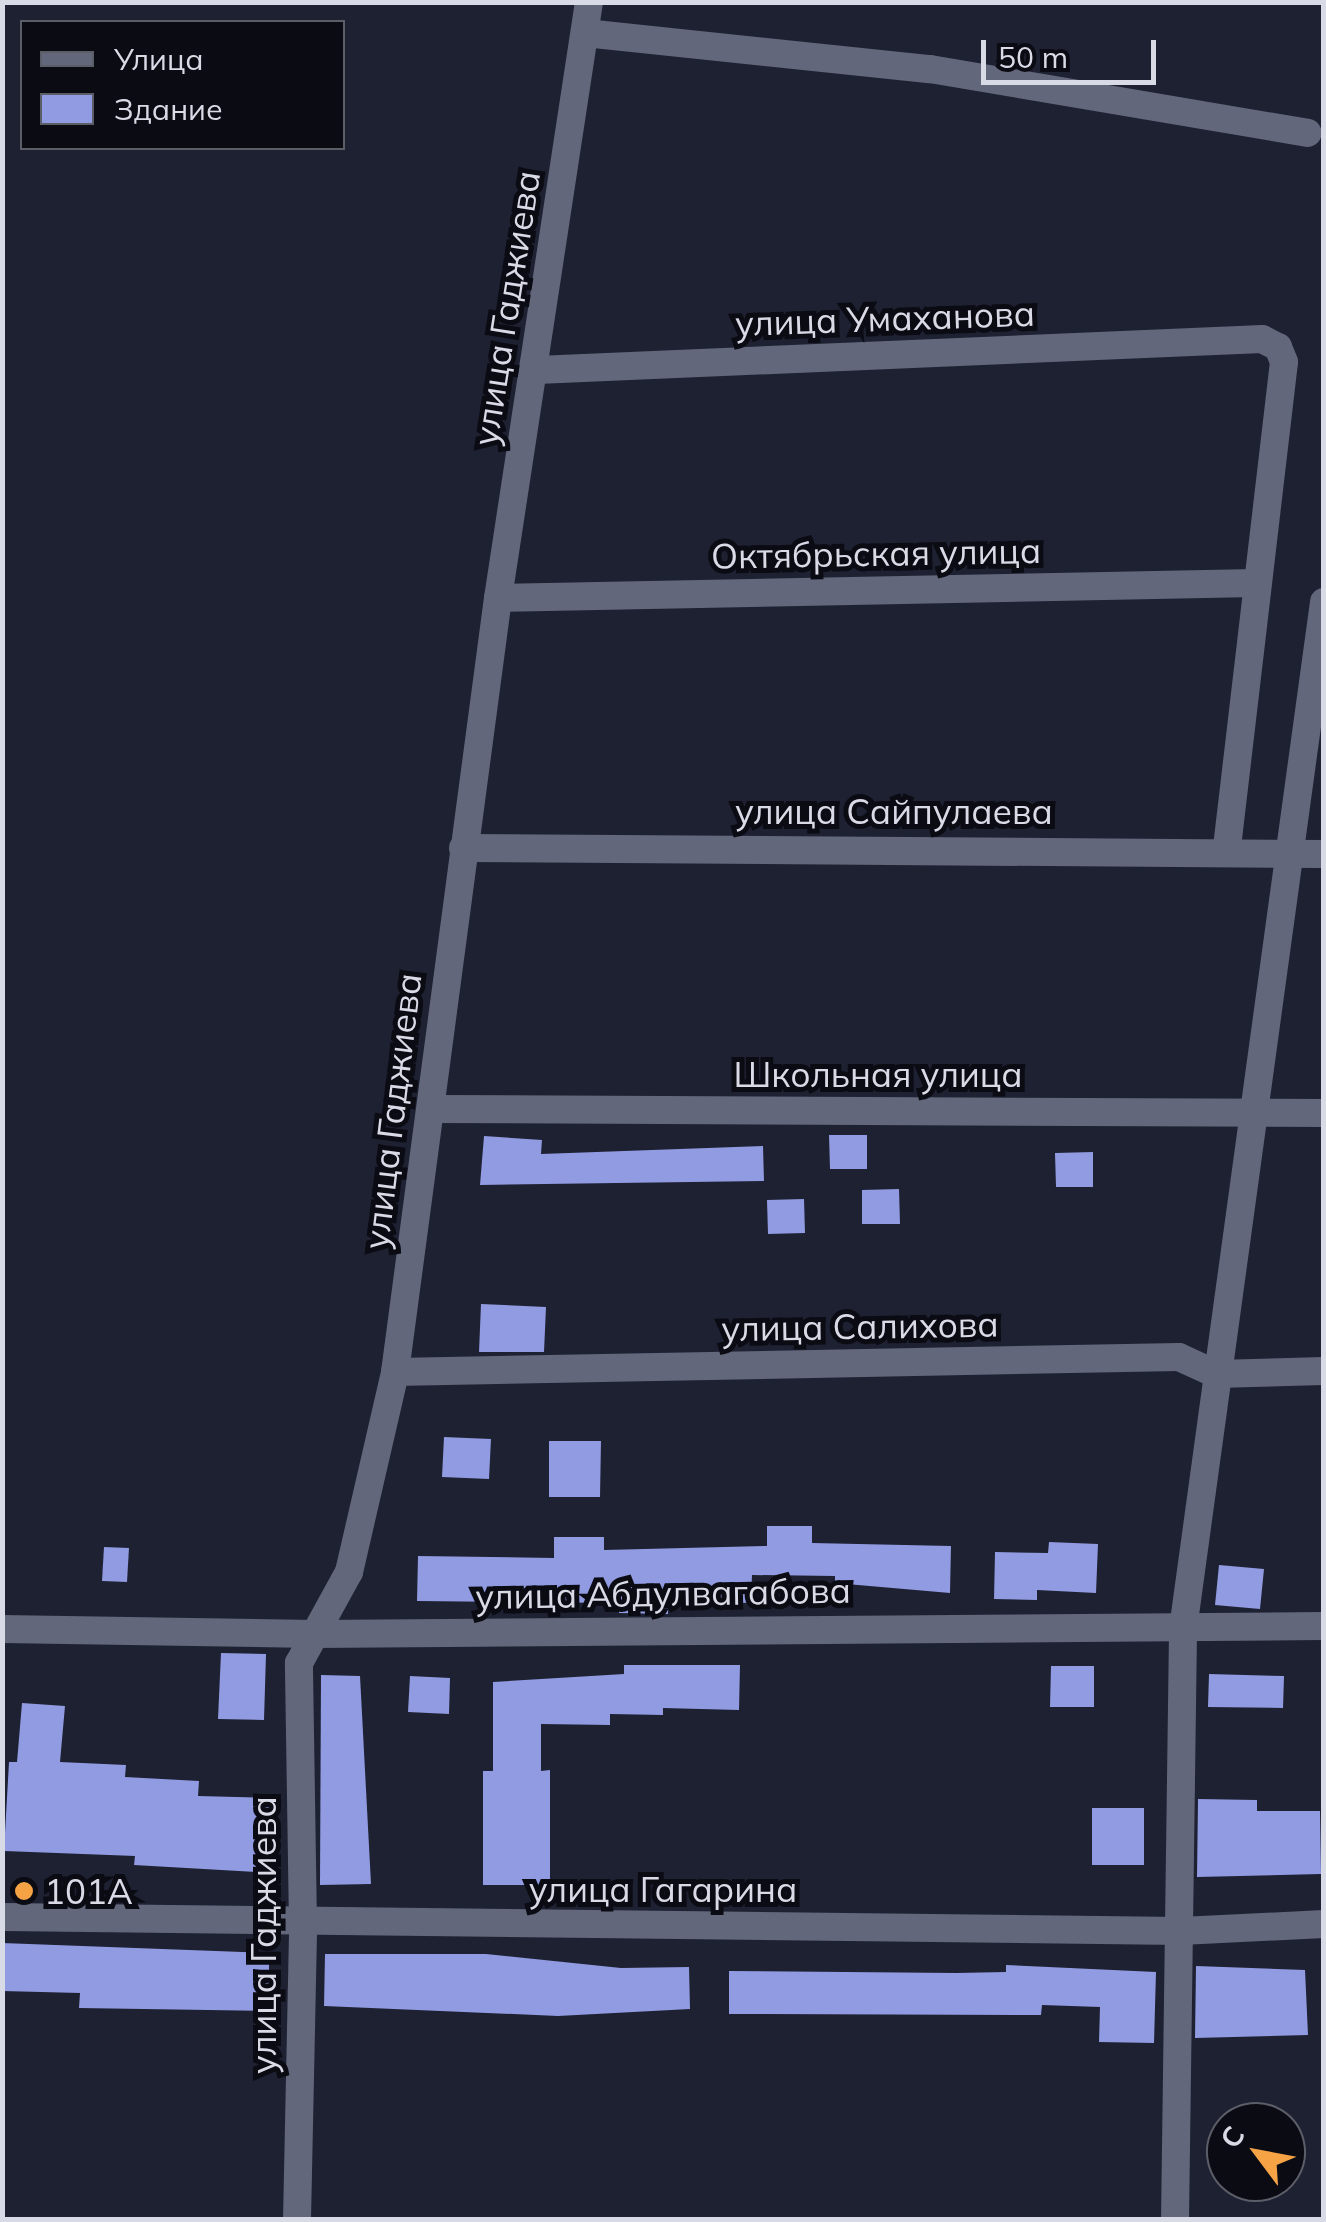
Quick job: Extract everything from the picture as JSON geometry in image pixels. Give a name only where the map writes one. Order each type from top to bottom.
[{"type":"street","name":"улица Гаджиева","points":[[297,2220],[304,1924],[299,1663],[349,1572],[395,1372],[498,598],[537,370],[590,2]]},
{"type":"street","points":[[585,33],[930,69],[1308,134]]},
{"type":"street","name":"улица Умаханова","points":[[537,370],[1270,342],[1284,362],[1256,583]]},
{"type":"street","points":[[1227,849],[1256,583]]},
{"type":"street","name":"Октябрьская улица","points":[[498,598],[1256,583]]},
{"type":"street","points":[[1175,2220],[1183,1629],[1250,1112],[1323,604]]},
{"type":"street","name":"улица Сайпулаева","points":[[464,848],[1227,849],[1324,854]]},
{"type":"street","name":"Школьная улица","points":[[432,1109],[1324,1112]]},
{"type":"street","name":"улица Салихова","points":[[395,1372],[1178,1357],[1216,1374],[1324,1372]]},
{"type":"street","name":"улица Абдулвагабова","points":[[2,1629],[315,1634],[1324,1626]]},
{"type":"street","name":"улица Гагарина","points":[[2,1917],[304,1924],[1180,1930],[1324,1924]]},
{"type":"building","points":[[829,1135],[867,1135],[867,1169],[830,1169]]},
{"type":"building","points":[[484,1136],[542,1140],[541,1154],[763,1146],[764,1181],[480,1185]]},
{"type":"building","points":[[1093,1152],[1093,1187],[1056,1187],[1055,1153]]},
{"type":"building","points":[[899,1189],[900,1224],[862,1224],[862,1190]]},
{"type":"building","points":[[804,1199],[805,1233],[768,1234],[767,1200]]},
{"type":"building","points":[[481,1304],[546,1307],[544,1352],[479,1352]]},
{"type":"building","points":[[444,1437],[491,1439],[489,1479],[442,1477]]},
{"type":"building","points":[[549,1441],[601,1441],[600,1497],[549,1497]]},
{"type":"building","points":[[767,1526],[812,1526],[812,1543],[951,1546],[950,1593],[835,1583],[835,1576],[752,1575],[751,1603],[668,1601],[668,1614],[619,1613],[619,1603],[417,1601],[418,1556],[554,1558],[554,1537],[604,1537],[604,1550],[767,1546]]},
{"type":"building","points":[[1049,1542],[1098,1544],[1096,1593],[1037,1590],[1037,1600],[994,1599],[995,1552],[1048,1553]]},
{"type":"building","points":[[104,1547],[129,1548],[127,1582],[102,1581]]},
{"type":"building","points":[[1219,1565],[1264,1569],[1260,1609],[1215,1605]]},
{"type":"building","points":[[221,1653],[266,1654],[264,1720],[218,1719]]},
{"type":"building","points":[[624,1665],[740,1665],[739,1710],[663,1708],[663,1715],[610,1714],[610,1725],[541,1724],[541,1771],[550,1770],[550,1885],[483,1885],[483,1771],[493,1771],[493,1682],[624,1674]]},
{"type":"building","points":[[1051,1666],[1094,1666],[1094,1707],[1050,1707]]},
{"type":"building","points":[[1209,1674],[1284,1676],[1283,1708],[1208,1707]]},
{"type":"building","points":[[321,1675],[360,1676],[371,1884],[320,1885]]},
{"type":"building","points":[[410,1676],[450,1678],[449,1714],[408,1712]]},
{"type":"building","points":[[22,1703],[65,1706],[60,1762],[126,1765],[125,1777],[199,1781],[198,1796],[275,1798],[272,1873],[134,1865],[135,1856],[4,1851],[9,1762],[17,1762]]},
{"type":"building","points":[[1198,1799],[1257,1800],[1257,1811],[1320,1811],[1321,1874],[1197,1877]]},
{"type":"building","points":[[1092,1808],[1144,1808],[1144,1865],[1092,1865]]},
{"type":"building","points":[[2,1943],[269,1953],[269,2011],[79,2008],[80,1993],[2,1991]]},
{"type":"building","points":[[325,1954],[486,1954],[621,1968],[689,1967],[690,2009],[558,2016],[324,2006]]},
{"type":"building","points":[[1006,1965],[1156,1972],[1154,2043],[1099,2042],[1100,2007],[1042,2005],[1041,2015],[729,2014],[729,1971],[1006,1972]]},
{"type":"building","points":[[1196,1966],[1305,1970],[1308,2035],[1195,2038]]},
{"type":"place","name":"101А","points":[[24,1891]]}]
